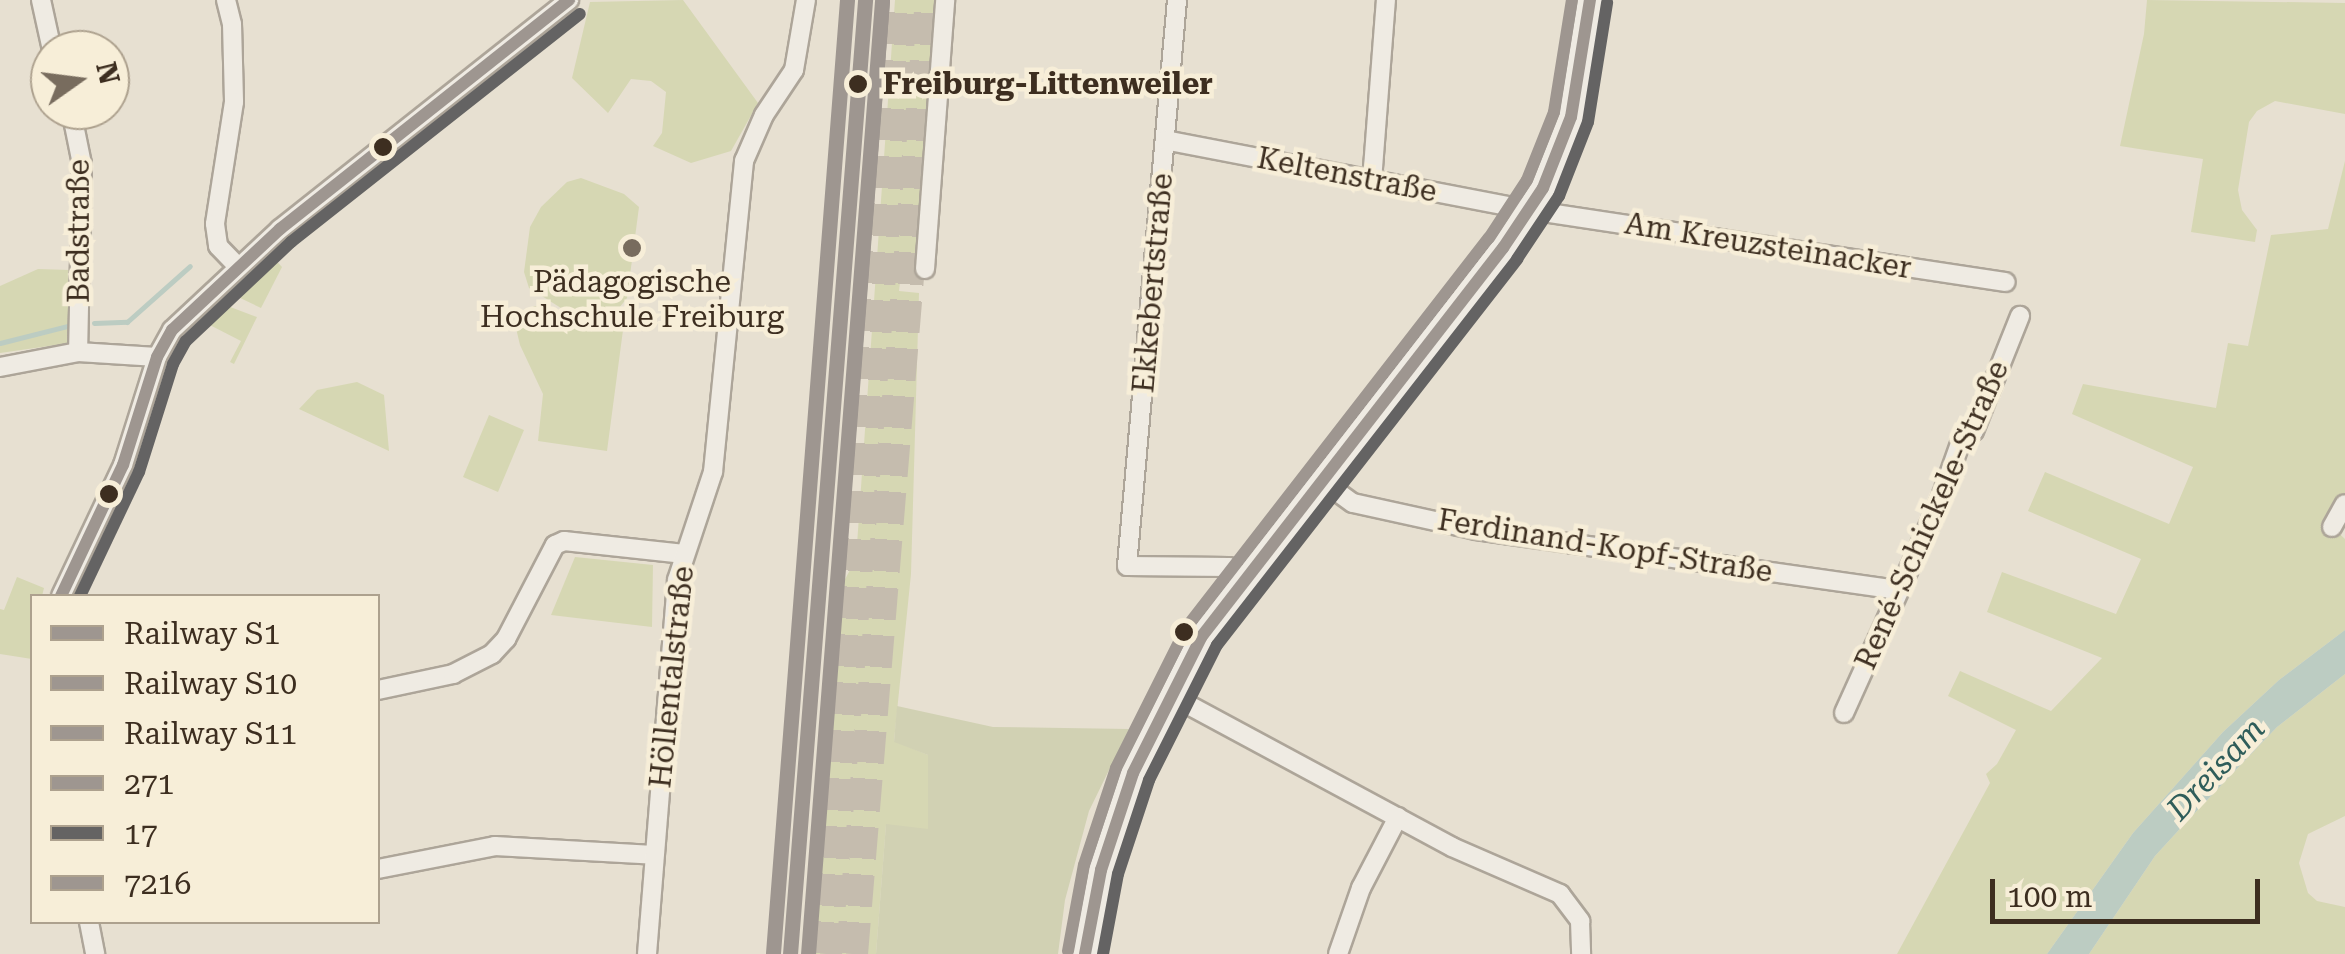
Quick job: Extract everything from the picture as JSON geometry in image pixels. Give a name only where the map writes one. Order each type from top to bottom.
[{"type":"street","points":[[226,0],[234,41],[234,102],[215,200],[215,224],[218,246],[238,267]]},
{"type":"street","points":[[62,594],[137,429],[158,357],[172,330],[238,267],[547,6],[568,0]]},
{"type":"street","name":"Höllentalstraße","points":[[647,954],[677,580],[713,472],[746,150],[794,70],[806,0]]},
{"type":"street","points":[[924,269],[946,0]]},
{"type":"street","name":"Ekkebertstraße","points":[[1177,0],[1127,566],[1229,567],[1244,578]]},
{"type":"street","points":[[1372,180],[1386,0]]},
{"type":"street","points":[[1084,954],[1114,824],[1170,695],[1202,636],[1529,210],[1557,162],[1571,117],[1590,0]]},
{"type":"street","points":[[41,2],[47,30]]},
{"type":"street","name":"Badstraße","points":[[75,130],[82,164],[78,352]]},
{"type":"street","name":"Keltenstraße","points":[[1165,140],[1529,210]]},
{"type":"street","name":"Am Kreuzsteinacker","points":[[1529,210],[2006,282]]},
{"type":"street","name":"René-Schickele-Straße","points":[[1844,714],[1939,503],[1961,441],[1974,430],[2020,316]]},
{"type":"street","points":[[0,367],[78,352],[158,357]]},
{"type":"street","name":"Ferdinand-Kopf-Straße","points":[[1320,480],[1353,502],[1476,530],[1897,590]]},
{"type":"street","points":[[2332,527],[2345,504]]},
{"type":"street","points":[[380,690],[453,674],[492,654],[506,639],[554,545],[564,541],[684,554]]},
{"type":"street","points":[[1170,695],[1398,817],[1560,894],[1580,921],[1581,954]]},
{"type":"street","points":[[1338,954],[1361,888],[1398,817]]},
{"type":"street","points":[[380,869],[495,846],[654,855]]},
{"type":"street","points":[[94,924],[96,954]]},
{"type":"green space","points":[[683,0],[758,103],[731,151],[691,163],[653,146],[662,133],[666,92],[651,81],[631,79],[608,113],[572,78],[590,2]]},
{"type":"green space","points":[[895,0],[939,0],[921,251],[903,257],[899,291],[919,293],[911,574],[894,741],[928,755],[928,830],[886,825],[876,954],[809,954],[843,583],[856,559]]},
{"type":"green space","points":[[2147,0],[2345,3],[2345,114],[2275,101],[2257,111],[2249,122],[2238,190],[2242,210],[2257,230],[2255,242],[2191,232],[2203,159],[2120,146],[2144,34]]},
{"type":"green space","points":[[2345,161],[2345,495],[2329,524],[2345,539],[2345,630],[2279,680],[2223,732],[2133,833],[2047,954],[1897,954],[1990,783],[1986,774],[1997,764],[2016,730],[1948,696],[1960,671],[2051,711],[2102,658],[1987,612],[2002,572],[2116,614],[2141,559],[2028,511],[2045,472],[2169,524],[2193,467],[2072,414],[2083,384],[2216,408],[2228,343],[2248,346],[2271,235],[2328,229]]},
{"type":"green space","points":[[581,178],[624,194],[639,207],[627,298],[619,308],[597,313],[561,308],[529,288],[524,272],[530,227],[541,207],[567,182]]},
{"type":"green space","points":[[270,254],[282,267],[261,308],[238,297],[235,286]]},
{"type":"green space","points":[[38,269],[70,270],[70,343],[0,353],[0,286]]},
{"type":"green space","points":[[217,302],[257,317],[234,364],[230,362],[241,341],[200,320]]},
{"type":"green space","points":[[535,306],[573,321],[625,315],[607,451],[538,441],[543,394],[520,345],[515,324],[522,311]]},
{"type":"green space","points":[[357,382],[384,395],[389,451],[299,409],[317,390]]},
{"type":"green space","points":[[489,415],[524,430],[498,492],[463,477]]},
{"type":"green space","points":[[575,557],[653,565],[652,627],[551,615]]},
{"type":"green space","points":[[17,577],[44,588],[42,594],[30,594],[30,659],[0,654],[0,609],[4,610]]},
{"type":"green space","points":[[2345,674],[2345,816],[2308,834],[2299,863],[2308,893],[2317,901],[2345,907],[2345,954],[2089,954],[2155,856],[2277,727]]},
{"type":"green space","points":[[897,706],[993,727],[1129,729],[1089,811],[1065,900],[1058,954],[876,954],[886,824],[928,829],[928,755],[894,742]]},
{"type":"water","name":"Dreisam","points":[[2345,630],[2345,674],[2277,727],[2155,856],[2089,954],[2047,954],[2133,833],[2223,732],[2279,680]]},
{"type":"waterway","points":[[94,323],[127,322],[190,266]]},
{"type":"waterway","points":[[0,343],[67,326]]},
{"type":"tunnel","points":[[826,954],[902,0]]},
{"type":"tunnel","points":[[852,954],[931,0]]},
{"type":"rail line","name":"S11","points":[[773,953],[847,0]]},
{"type":"rail line","name":"S1","points":[[790,954],[865,0]]},
{"type":"rail line","name":"S10","points":[[808,954],[882,1]]},
{"type":"transit line","name":"271","points":[[62,594],[123,465],[157,357],[172,330],[280,229],[569,0]]},
{"type":"transit line","name":"7216","points":[[809,953],[884,0]]},
{"type":"transit line","name":"7216","points":[[1068,951],[1084,865],[1116,768],[1186,628],[1489,238],[1527,180],[1554,112],[1572,0]]},
{"type":"transit line","name":"271","points":[[1085,954],[1101,870],[1133,773],[1202,636],[1503,248],[1543,188],[1571,117],[1590,0]]},
{"type":"transit line","name":"17","points":[[1103,954],[1118,874],[1149,780],[1217,645],[1517,259],[1559,196],[1588,122],[1607,3]]},
{"type":"transit line","name":"17","points":[[81,594],[139,472],[173,364],[186,341],[291,242],[580,14]]},
{"type":"place","name":"Freiburg-Littenweiler","points":[[858,84]]},
{"type":"place","name":"Pädagogische Hochschule Freiburg","points":[[632,248]]}]
